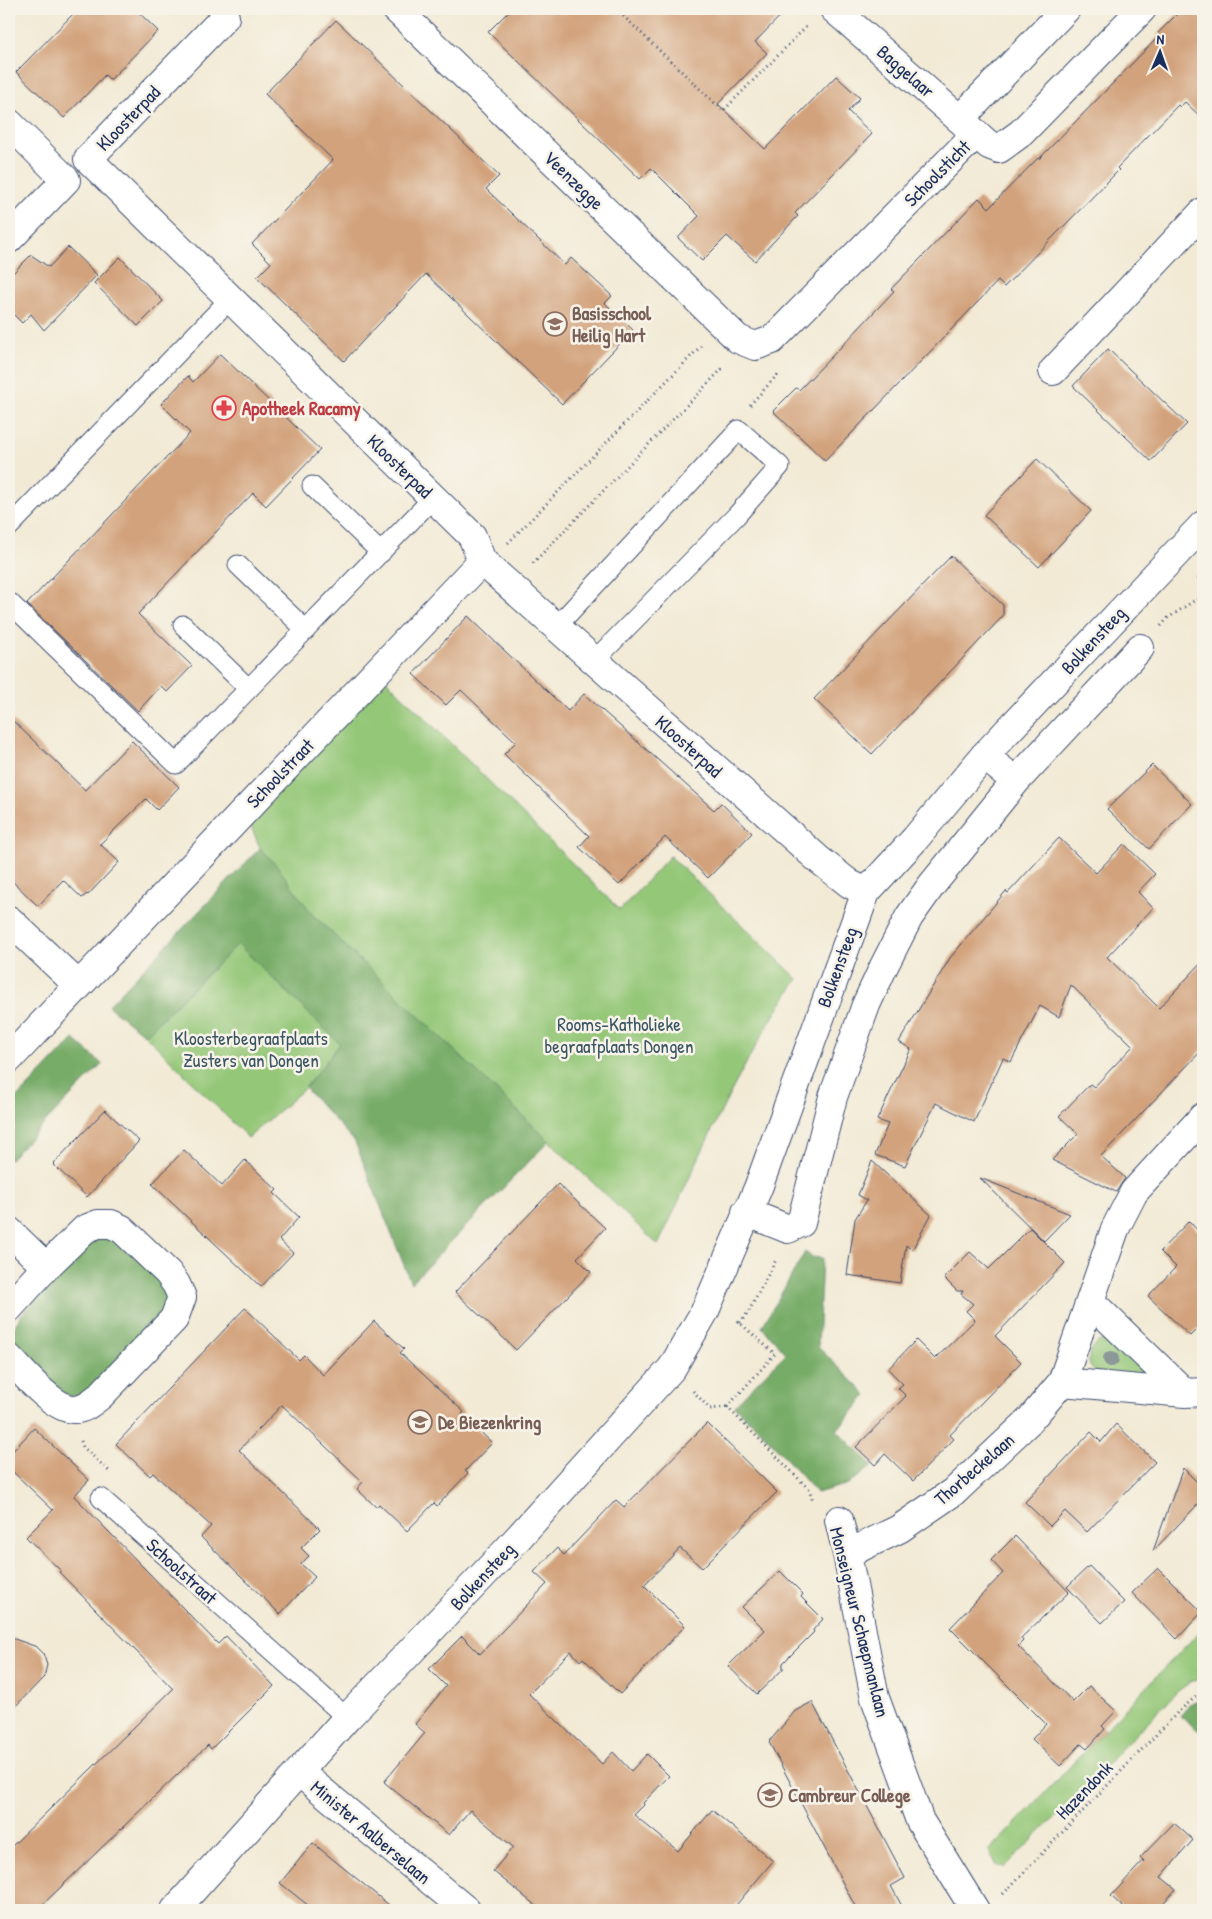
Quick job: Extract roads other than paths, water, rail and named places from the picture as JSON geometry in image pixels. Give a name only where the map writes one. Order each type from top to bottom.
[{"type":"street","name":"Veenzegge","points":[[396,9],[722,324],[738,339],[751,344]]},
{"type":"street","name":"Baggelaar","points":[[834,9],[968,127]]},
{"type":"street","name":"Schoolsticht","points":[[751,344],[772,340],[968,127],[1066,9]]},
{"type":"street","name":"Schoolsticht","points":[[968,127],[989,145],[999,149],[1021,133],[1142,9]]},
{"type":"street","name":"Kloosterpad","points":[[225,17],[88,159],[229,300],[472,536],[482,562],[818,859],[850,884],[866,892]]},
{"type":"street","points":[[9,123],[66,180],[9,239]]},
{"type":"street","points":[[1052,371],[1203,212]]},
{"type":"street","name":"Bolkensteeg","points":[[186,1906],[347,1718],[508,1549],[672,1368],[705,1311],[746,1212],[758,1188],[829,989],[866,892],[909,846],[984,756],[1203,524]]},
{"type":"street","name":"Schoolstraat","points":[[9,1059],[482,562]]},
{"type":"street","points":[[746,1212],[788,1229],[802,1223],[833,1097],[866,1005],[909,917],[931,886],[1016,782],[1140,648]]},
{"type":"street","points":[[984,756],[1016,782]]},
{"type":"street","points":[[9,920],[78,985]]},
{"type":"street","name":"Thorbeckelaan","points":[[847,1554],[899,1529],[956,1490],[1029,1420],[1062,1382],[1115,1228],[1134,1192],[1203,1117]]},
{"type":"street","points":[[9,1308],[46,1266],[85,1229],[98,1224],[111,1224],[122,1230],[168,1273],[182,1297],[174,1319],[100,1396],[88,1406],[72,1409],[59,1404],[47,1396],[9,1358]]},
{"type":"street","points":[[9,1231],[46,1266]]},
{"type":"street","points":[[1090,1302],[1194,1392]]},
{"type":"street","points":[[1062,1382],[1194,1392]]},
{"type":"street","name":"Monseigneur Schaepmanlaan","points":[[839,1520],[875,1698],[920,1821],[975,1910]]},
{"type":"street","name":"Minister Aalberselaan","points":[[299,1772],[466,1910]]},
{"type":"lane","points":[[9,527],[229,300]]},
{"type":"lane","points":[[556,627],[739,430],[780,466],[736,516],[594,662]]},
{"type":"lane","points":[[312,486],[381,553]]},
{"type":"lane","points":[[9,602],[176,764],[433,498]]},
{"type":"lane","points":[[238,565],[306,630]]},
{"type":"lane","points":[[183,625],[249,689]]},
{"type":"lane","name":"Schoolstraat","points":[[101,1498],[347,1718]]},
{"type":"place","name":"Basisschool Heilig Hart","points":[[555,324]]},
{"type":"place","name":"Apotheek Racamy","points":[[224,408]]},
{"type":"place","name":"De Biezenkring","points":[[420,1422]]},
{"type":"place","name":"Cambreur College","points":[[770,1795]]},
{"type":"park label","name":"Rooms-Katholieke begraafplaats Dongen","points":[[619,1035]]},
{"type":"park label","name":"Kloosterbegraafplaats Zusters van Dongen","points":[[251,1049]]}]
